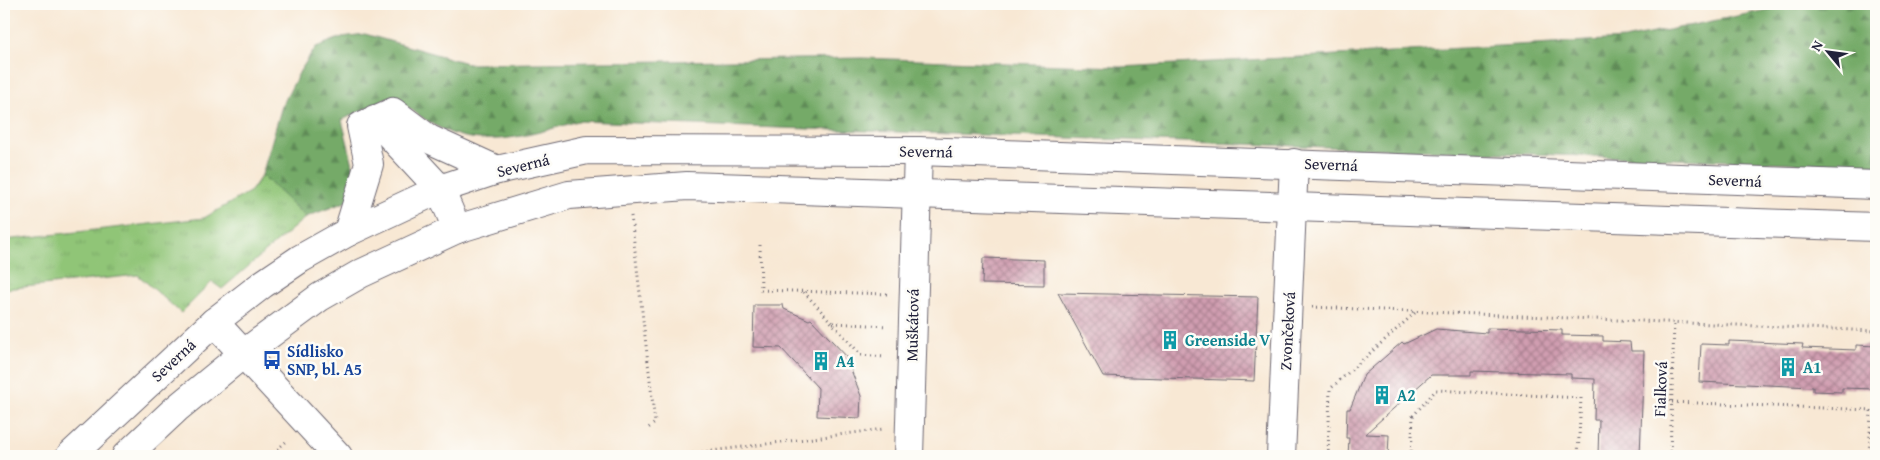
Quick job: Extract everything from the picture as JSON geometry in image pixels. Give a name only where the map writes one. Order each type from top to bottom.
[{"type":"street","points":[[348,232],[369,164],[361,126],[375,119],[393,112],[430,139],[497,170]]},
{"type":"street","points":[[375,119],[440,189],[457,229]]},
{"type":"street","name":"Severná","points":[[70,456],[214,322],[270,279],[348,232],[440,189],[497,170],[588,150],[918,150],[1876,185]]},
{"type":"street","name":"Muškátová","points":[[909,456],[915,193],[918,150]]},
{"type":"street","name":"Zvončeková","points":[[1281,456],[1294,163]]},
{"type":"street","points":[[126,456],[176,409],[243,354],[336,286],[457,229],[569,195],[687,186],[1876,227]]},
{"type":"street","points":[[214,322],[338,456]]},
{"type":"path","points":[[628,191],[655,423],[648,429]]},
{"type":"path","points":[[760,245],[761,290],[912,295]]},
{"type":"path","points":[[804,292],[861,355],[911,358]]},
{"type":"path","points":[[1288,306],[1876,331]]},
{"type":"path","points":[[1328,456],[1330,389],[1417,311]]},
{"type":"path","name":"Fialková","points":[[1670,456],[1674,322]]},
{"type":"path","points":[[832,324],[912,327]]},
{"type":"path","points":[[1412,456],[1413,416],[1436,390],[1581,398],[1578,456]]},
{"type":"path","points":[[1672,402],[1871,410],[1869,456]]},
{"type":"path","points":[[672,456],[909,426]]},
{"type":"path","points":[[621,452],[625,456]]},
{"type":"green space","points":[[1796,4],[1876,4],[1876,166],[577,121],[531,134],[499,139],[483,139],[467,137],[443,130],[392,96],[342,120],[356,177],[348,201],[306,217],[262,175],[282,106],[300,71],[316,47],[342,37],[365,34],[470,64],[862,58],[1121,67],[1624,39]]},
{"type":"green space","points":[[262,175],[306,217],[222,289],[212,282],[181,313],[138,275],[4,289],[4,240],[204,218],[251,191]]},
{"type":"building","points":[[983,258],[1044,260],[1044,285],[982,284]]},
{"type":"building","name":"Greenside V","points":[[1058,293],[1258,297],[1254,381],[1103,376]]},
{"type":"building","name":"A4","points":[[754,305],[783,305],[784,309],[809,320],[811,319],[850,360],[848,362],[861,396],[860,418],[817,416],[818,388],[781,348],[753,347]]},
{"type":"building","name":"A2","points":[[1487,328],[1562,330],[1562,335],[1603,336],[1603,341],[1630,342],[1631,351],[1644,351],[1640,456],[1598,456],[1599,420],[1594,420],[1595,379],[1571,378],[1571,374],[1471,371],[1471,375],[1431,375],[1365,434],[1389,435],[1388,456],[1348,456],[1349,438],[1346,438],[1347,409],[1350,409],[1364,375],[1402,342],[1404,344],[1436,329],[1487,333]]},
{"type":"building","name":"A1","points":[[1729,341],[1803,344],[1802,348],[1856,350],[1856,345],[1876,346],[1876,389],[1842,388],[1842,392],[1813,391],[1813,387],[1699,382],[1701,344],[1729,345]]},
{"type":"place","name":"Greenside V","points":[[1170,340]]},
{"type":"place","name":"Sídlisko SNP, bl. A5","points":[[272,360]]},
{"type":"place","name":"A4","points":[[821,361]]},
{"type":"place","name":"A1","points":[[1788,367]]},
{"type":"place","name":"A2","points":[[1382,395]]}]
